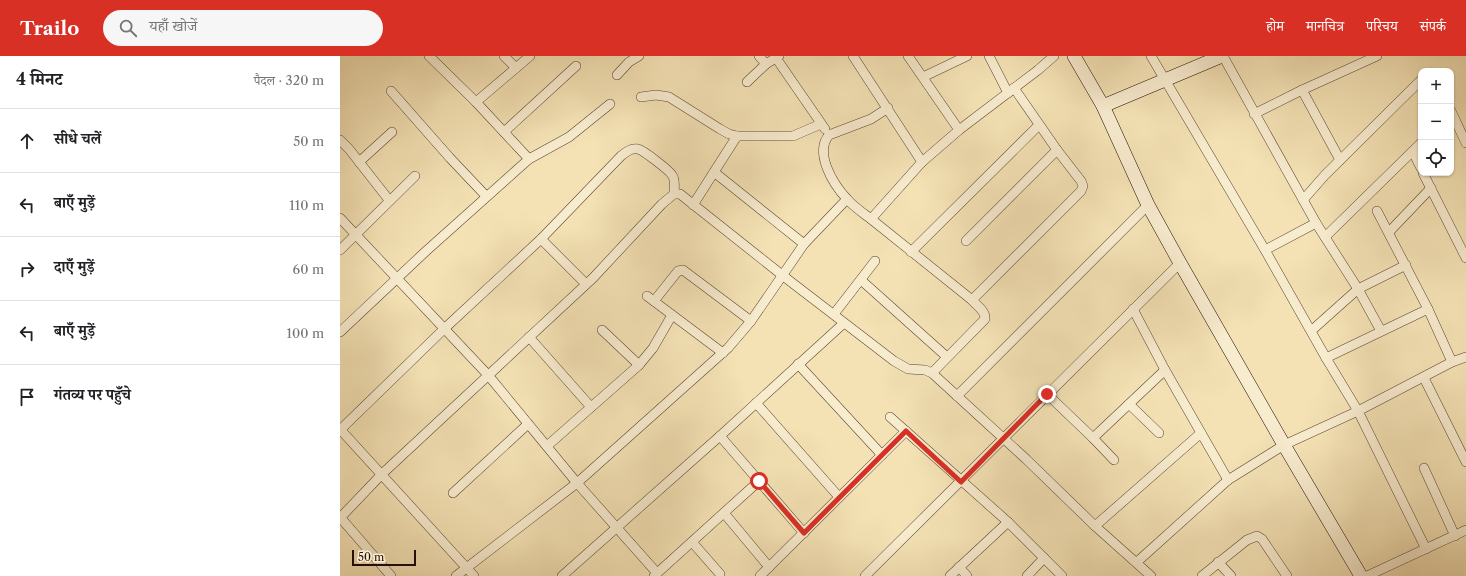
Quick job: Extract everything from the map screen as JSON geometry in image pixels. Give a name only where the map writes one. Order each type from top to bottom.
[{"type":"street","points":[[429,56],[476,102],[528,159]]},
{"type":"street","points":[[504,56],[516,68]]},
{"type":"street","points":[[476,102],[530,56]]},
{"type":"street","points":[[617,75],[629,62],[639,56]]},
{"type":"street","points":[[759,56],[766,64]]},
{"type":"street","points":[[853,56],[922,162]]},
{"type":"street","points":[[908,56],[959,130]]},
{"type":"street","points":[[923,77],[967,56]]},
{"type":"street","points":[[972,300],[1081,191],[1083,186],[1081,181],[1039,125],[1011,90],[989,56]]},
{"type":"street","points":[[871,219],[922,162],[959,130],[1038,70],[1054,56]]},
{"type":"street","points":[[1074,56],[1103,106],[1148,205],[1180,263],[1361,576]]},
{"type":"street","points":[[1151,56],[1358,411],[1426,549]]},
{"type":"street","points":[[1103,106],[1222,56],[1316,223],[1358,289],[1381,331]]},
{"type":"street","points":[[1254,114],[1302,90],[1377,56]]},
{"type":"street","points":[[747,82],[766,64],[778,57],[829,135]]},
{"type":"street","points":[[504,132],[576,66]]},
{"type":"street","points":[[1303,200],[1340,160],[1418,83]]},
{"type":"street","points":[[1302,90],[1340,160]]},
{"type":"street","points":[[391,91],[450,158],[486,196]]},
{"type":"street","points":[[641,97],[656,95],[669,97],[720,129],[737,136],[793,136],[821,124]]},
{"type":"street","points":[[340,332],[486,196],[528,159],[569,137],[610,104]]},
{"type":"street","points":[[888,108],[871,119],[829,135],[825,140],[823,148],[826,162],[834,181],[847,199],[972,300],[984,312],[985,319],[932,373]]},
{"type":"street","points":[[1454,118],[1466,143]]},
{"type":"street","points":[[911,252],[1039,125]]},
{"type":"street","points":[[359,162],[392,132]]},
{"type":"street","points":[[693,205],[737,136]]},
{"type":"street","points":[[340,140],[389,200]]},
{"type":"street","points":[[1325,237],[1418,146]]},
{"type":"street","points":[[474,576],[340,430],[444,329],[541,239],[621,156],[637,148],[644,151],[672,175],[675,183],[674,194]]},
{"type":"street","points":[[966,241],[1057,150]]},
{"type":"street","points":[[1413,152],[1418,162]]},
{"type":"street","points":[[714,172],[804,244]]},
{"type":"street","points":[[340,250],[415,176]]},
{"type":"street","points":[[1425,176],[1466,258]]},
{"type":"street","points":[[1389,232],[1431,188]]},
{"type":"street","points":[[391,576],[340,518],[382,474],[586,284],[662,204],[674,194],[680,194],[782,276],[901,366],[925,370],[932,373],[1095,526],[1151,576]]},
{"type":"street","points":[[456,576],[577,483],[723,353],[751,321],[804,244],[847,199]]},
{"type":"street","points":[[957,396],[1148,205]]},
{"type":"street","points":[[1377,211],[1428,309],[1452,362]]},
{"type":"street","points":[[340,218],[488,374],[577,483],[617,528],[655,575],[759,481]]},
{"type":"street","points":[[1265,250],[1316,223]]},
{"type":"street","points":[[541,239],[586,284]]},
{"type":"street","points":[[834,314],[875,261]]},
{"type":"street","points":[[865,576],[1180,263]]},
{"type":"street","points":[[1311,332],[1358,289],[1406,265]]},
{"type":"street","points":[[723,353],[651,298],[678,271],[683,270],[751,321]]},
{"type":"street","points":[[861,280],[947,357]]},
{"type":"street","points":[[1133,309],[1165,370],[1228,480]]},
{"type":"street","points":[[1326,358],[1428,309]]},
{"type":"street","points":[[547,446],[639,365],[653,348],[672,315]]},
{"type":"street","points":[[562,576],[720,436],[844,323]]},
{"type":"street","points":[[602,330],[639,365]]},
{"type":"street","points":[[529,337],[591,407]]},
{"type":"street","points":[[1137,562],[1228,480],[1284,445],[1358,411],[1424,378],[1452,362],[1466,357]]},
{"type":"street","points":[[798,364],[882,455]]},
{"type":"street","points":[[1092,438],[1165,370]]},
{"type":"street","points":[[1424,378],[1466,462]]},
{"type":"street","points":[[1047,394],[1114,460]]},
{"type":"street","points":[[756,403],[839,497]]},
{"type":"street","points":[[1129,404],[1159,433]]},
{"type":"street","points":[[890,417],[961,482],[1008,522],[1062,576]]},
{"type":"street","points":[[454,492],[528,424]]},
{"type":"street","points":[[760,576],[906,431]]},
{"type":"street","points":[[1095,526],[1201,433]]},
{"type":"street","points":[[720,436],[804,533]]},
{"type":"street","points":[[1424,468],[1455,536]]},
{"type":"street","points":[[724,513],[769,568]]},
{"type":"street","points":[[950,576],[1008,522]]},
{"type":"street","points":[[1367,576],[1466,530]]},
{"type":"street","points":[[1202,576],[1247,540],[1257,536],[1262,539],[1276,557],[1287,576]]},
{"type":"street","points":[[692,542],[720,574]]},
{"type":"street","points":[[1027,576],[1044,558]]},
{"type":"street","points":[[1218,562],[1231,576]]},
{"type":"street","points":[[959,567],[967,576]]},
{"type":"route","points":[[759,481],[804,533],[906,431],[961,482],[1047,394]]}]
